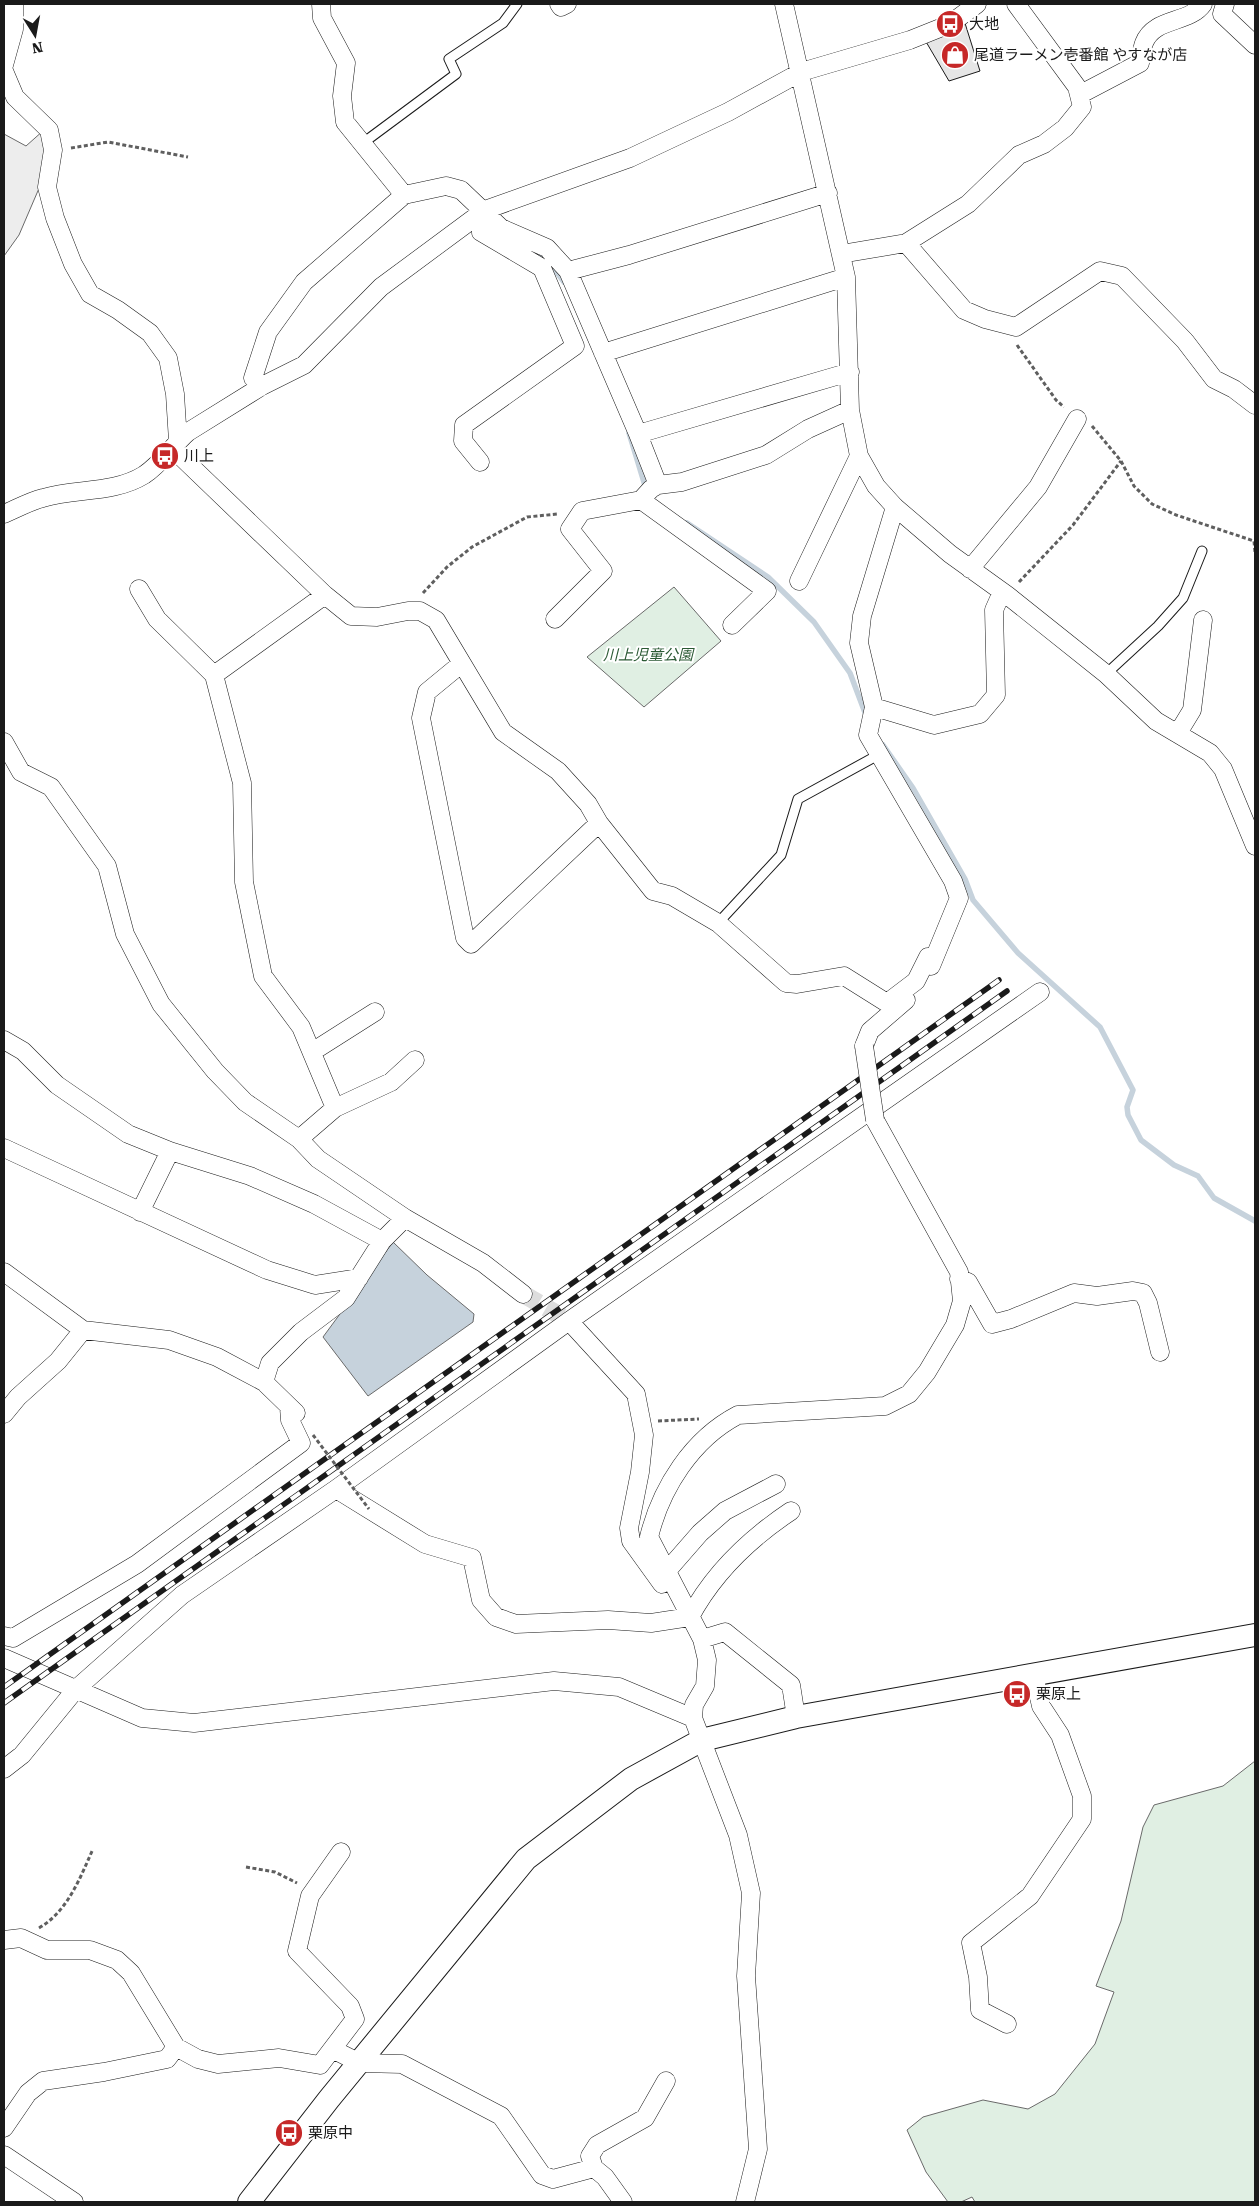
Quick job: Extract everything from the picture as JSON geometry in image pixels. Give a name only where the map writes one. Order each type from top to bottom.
[{"type":"street","points":[[4,65],[14,29],[14,4]]},
{"type":"street","points":[[321,4],[322,18],[346,63],[342,96],[345,122],[404,194]]},
{"type":"street","points":[[559,4],[561,7],[567,4]]},
{"type":"street","points":[[784,4],[846,276],[850,410],[859,456],[876,486],[895,506],[950,554],[1004,593],[1106,674],[1156,720],[1210,753],[1223,769],[1255,846]]},
{"type":"street","points":[[4,514],[43,498],[111,488],[144,475],[188,432],[262,386],[304,365],[381,287],[485,210],[630,158],[728,112],[801,72],[910,40],[950,24],[977,4]]},
{"type":"street","points":[[841,254],[906,243],[968,204],[1019,155],[1044,144],[1065,128],[1082,107],[1078,86],[1016,4]]},
{"type":"street","points":[[1079,95],[1140,63],[1144,42],[1154,28],[1197,12],[1202,4]]},
{"type":"street","points":[[1225,4],[1222,14],[1255,45]]},
{"type":"street","points":[[4,71],[15,97],[49,130],[53,150],[47,187],[55,218],[73,264],[90,294],[118,310],[150,333],[168,358],[175,394],[176,445],[325,595],[351,616],[376,617],[408,611],[420,611],[436,620],[503,732],[558,771],[588,804],[599,824],[653,891],[672,896],[718,923],[786,983],[796,984],[844,976],[886,1003],[916,981],[928,958],[934,957]]},
{"type":"street","points":[[262,386],[253,378],[268,332],[304,282],[404,194],[446,186],[461,190],[485,210],[501,228],[546,248],[568,271],[638,434],[649,493],[767,591],[732,625]]},
{"type":"street","points":[[568,271],[629,255],[828,193]]},
{"type":"street","points":[[481,232],[485,210]]},
{"type":"street","points":[[461,228],[481,232],[542,268],[576,346],[464,425],[463,441],[480,462]]},
{"type":"street","points":[[906,243],[964,310],[985,319],[1016,327],[1100,271],[1122,276],[1185,341],[1214,379],[1234,389],[1255,405]]},
{"type":"street","points":[[603,353],[846,276]]},
{"type":"street","points":[[638,434],[850,372]]},
{"type":"street","points":[[555,619],[603,570],[570,529],[582,511],[649,493],[766,455],[808,429],[850,410]]},
{"type":"street","points":[[970,569],[1038,487],[1077,419]]},
{"type":"street","points":[[800,581],[859,456]]},
{"type":"street","points":[[745,2202],[758,2149],[746,1976],[751,1893],[738,1835],[693,1718],[694,1705],[705,1686],[707,1660],[702,1639],[649,1537],[654,1516],[677,1472],[704,1439],[724,1422],[738,1416],[885,1406],[910,1394],[927,1372],[955,1325],[962,1301],[959,1272],[875,1120],[864,1046],[870,1031],[923,986],[959,898],[953,881],[868,735],[872,719],[859,643],[862,616],[895,506]]},
{"type":"street","points":[[139,589],[157,619],[214,676],[242,783],[244,882],[263,976],[301,1027],[336,1108]]},
{"type":"street","points":[[872,719],[934,725],[980,714],[996,696],[994,610],[1004,593]]},
{"type":"street","points":[[214,676],[325,595]]},
{"type":"street","points":[[1178,733],[1192,710],[1203,620]]},
{"type":"street","points":[[461,664],[427,692],[421,718],[465,938],[471,944],[599,824]]},
{"type":"street","points":[[4,742],[21,772],[51,787],[107,866],[125,934],[161,1004],[244,1102],[300,1139],[318,1159],[405,1218],[483,1262],[523,1294]]},
{"type":"street","points":[[4,1769],[22,1755],[76,1689],[182,1595],[336,1489],[569,1321],[1040,992]]},
{"type":"street","points":[[312,1052],[375,1012]]},
{"type":"street","points":[[4,1040],[23,1051],[58,1085],[128,1134],[170,1151],[250,1176],[314,1204],[382,1241]]},
{"type":"street","points":[[300,1139],[336,1108],[391,1082],[415,1060]]},
{"type":"street","points":[[4,1148],[267,1270],[315,1285],[359,1278]]},
{"type":"street","points":[[140,1212],[170,1151]]},
{"type":"street","points":[[264,1382],[270,1363],[301,1332],[346,1298],[382,1241],[405,1218]]},
{"type":"street","points":[[4,1272],[83,1330],[170,1340],[217,1358],[264,1382],[293,1410],[290,1420],[301,1443],[136,1564],[13,1638],[4,1636]]},
{"type":"street","points":[[960,1279],[968,1282],[992,1324],[1011,1319],[1074,1293],[1097,1296],[1133,1290],[1142,1293],[1148,1303],[1160,1352]]},
{"type":"street","points":[[569,1321],[636,1394],[644,1423],[640,1472],[629,1528],[631,1541],[662,1584],[700,1533],[725,1512],[776,1484]]},
{"type":"street","points":[[4,1414],[18,1398],[58,1361],[83,1330]]},
{"type":"street","points":[[336,1489],[425,1544],[472,1558],[481,1600],[496,1617],[516,1624],[608,1620],[651,1623],[690,1617]]},
{"type":"street","points":[[690,1617],[703,1592],[743,1547],[763,1529],[791,1511]]},
{"type":"street","points":[[702,1639],[725,1632],[790,1685],[796,1716]]},
{"type":"street","points":[[249,2202],[526,1859],[631,1779],[702,1740],[796,1716],[1255,1635]]},
{"type":"street","points":[[4,1658],[142,1718],[194,1723],[554,1681],[618,1687],[693,1718]]},
{"type":"street","points":[[1007,2024],[980,2010],[978,1977],[971,1943],[1030,1896],[1082,1819],[1082,1796],[1060,1735],[1041,1706],[1034,1675]]},
{"type":"street","points":[[4,1940],[21,1938],[48,1950],[90,1950],[117,1960],[131,1972],[176,2047],[198,2059],[218,2064],[279,2058],[320,2065],[355,2018],[350,2006],[297,1951],[310,1896],[340,1852]]},
{"type":"street","points":[[4,2128],[28,2093],[43,2081],[104,2072],[167,2059],[176,2047]]},
{"type":"street","points":[[332,2049],[360,2063],[402,2064],[501,2116],[542,2175],[553,2179],[594,2168]]},
{"type":"street","points":[[623,2202],[605,2177],[594,2168],[590,2156],[597,2145],[645,2118],[666,2081]]},
{"type":"street","points":[[4,2155],[74,2202]]},
{"type":"lane","points":[[363,143],[456,74],[449,59],[503,23],[517,4]]},
{"type":"lane","points":[[1106,674],[1158,626],[1183,598],[1202,551]]},
{"type":"lane","points":[[718,923],[781,855],[798,799],[880,754]]},
{"type":"path","points":[[53,150],[108,142],[188,157]]},
{"type":"path","points":[[1016,327],[1017,345],[1056,400],[1077,419],[1095,428],[1121,460],[1134,486],[1152,504],[1176,515],[1254,541],[1255,552]]},
{"type":"path","points":[[1004,593],[1073,525],[1121,460]]},
{"type":"path","points":[[408,611],[447,567],[472,547],[528,517],[582,511]]},
{"type":"path","points":[[644,1423],[695,1419],[724,1422]]},
{"type":"path","points":[[313,1435],[369,1509]]},
{"type":"path","points":[[21,1938],[47,1923],[64,1906],[76,1888],[94,1849]]},
{"type":"path","points":[[246,1867],[282,1875],[294,1881],[310,1896]]},
{"type":"green space","name":"川上児童公園","points":[[674,587],[721,641],[644,707],[587,657]]},
{"type":"green space","points":[[1255,1761],[1255,2202],[975,2202],[972,2197],[961,2202],[948,2202],[926,2172],[907,2130],[923,2117],[983,2100],[1028,2109],[1055,2094],[1095,2044],[1114,1992],[1096,1986],[1121,1921],[1143,1827],[1154,1805],[1223,1786]]},
{"type":"shaded area","points":[[44,130],[46,132],[43,179],[19,235],[4,256],[4,134],[26,146]]},
{"type":"shaded area","points":[[393,1242],[427,1275],[474,1314],[473,1322],[368,1396],[323,1337]]},
{"type":"building","name":"尾道ラーメン壱番館 やすなが店","points":[[964,20],[980,71],[949,81],[925,40]]},
{"type":"waterway","points":[[533,250],[549,262],[564,282]]},
{"type":"waterway","points":[[629,433],[646,489]]},
{"type":"waterway","points":[[687,523],[768,577],[814,622],[850,673],[867,718]]},
{"type":"waterway","points":[[883,745],[913,788],[965,879],[973,900],[1018,953],[1100,1027],[1133,1090],[1127,1107],[1128,1115],[1141,1140],[1174,1165],[1198,1176],[1214,1198],[1255,1221]]},
{"type":"tunnel","points":[[523,1294],[569,1321]]},
{"type":"railway","points":[[4,1687],[999,980]]},
{"type":"railway","points":[[4,1703],[1007,991]]},
{"type":"place","name":"大地","points":[[950,24]]},
{"type":"place","name":"尾道ラーメン壱番館 やすなが店","points":[[955,55]]},
{"type":"place","name":"川上","points":[[165,456]]},
{"type":"place","name":"栗原上","points":[[1017,1694]]},
{"type":"place","name":"栗原中","points":[[289,2133]]}]
